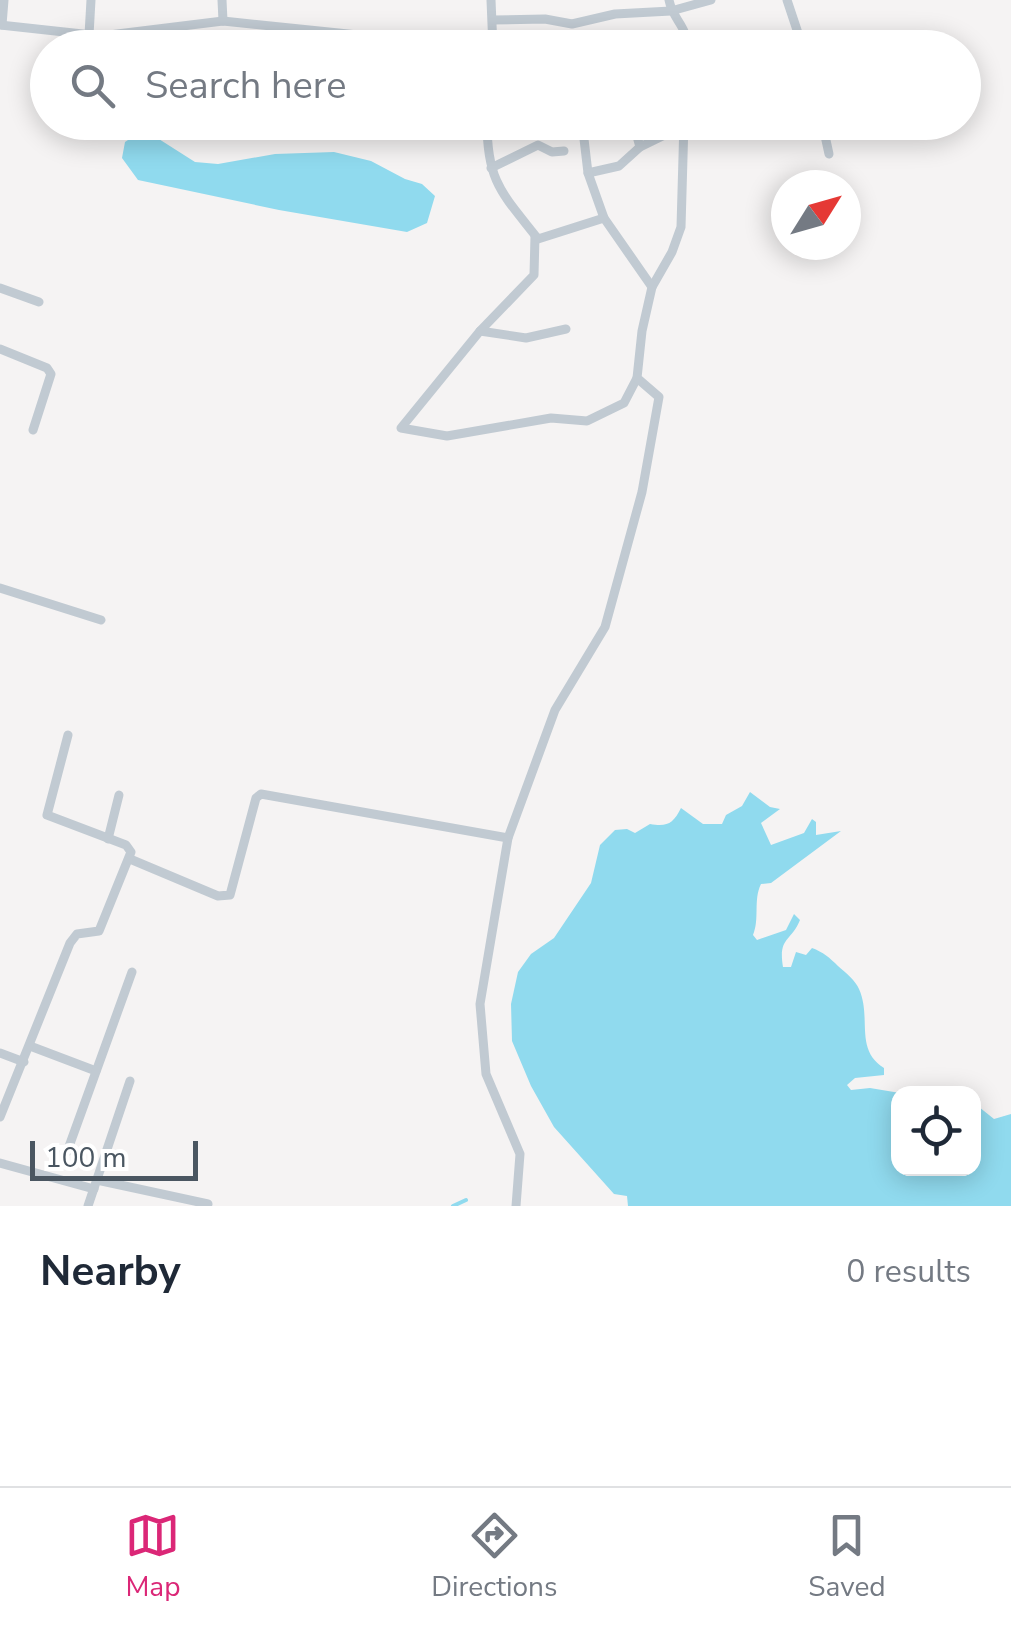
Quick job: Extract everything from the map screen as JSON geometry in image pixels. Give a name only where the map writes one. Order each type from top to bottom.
[{"type":"street","points":[[4,0],[1,25],[47,30]]},
{"type":"street","points":[[85,30],[91,0]]},
{"type":"street","points":[[222,0],[223,21]]},
{"type":"street","points":[[491,0],[493,30]]},
{"type":"street","points":[[493,20],[545,19],[572,24],[711,0]]},
{"type":"street","points":[[787,0],[797,30]]},
{"type":"street","points":[[671,5],[686,30]]},
{"type":"street","points":[[127,30],[223,21],[310,30]]},
{"type":"street","points":[[485,140],[494,181],[538,239],[604,218]]},
{"type":"street","points":[[584,140],[588,174],[604,218],[652,287]]},
{"type":"street","points":[[638,140],[640,147]]},
{"type":"street","points":[[588,174],[619,166],[653,140]]},
{"type":"street","points":[[536,236],[534,275],[480,331],[400,428],[447,436],[551,418],[587,421],[624,403],[637,378],[652,287],[682,228],[685,140]]},
{"type":"street","points":[[825,140],[828,154]]},
{"type":"street","points":[[491,168],[538,145],[552,152],[564,152]]},
{"type":"street","points":[[0,288],[39,302]]},
{"type":"street","points":[[480,331],[526,338],[566,328]]},
{"type":"street","points":[[0,349],[47,368],[52,374],[33,430]]},
{"type":"street","points":[[516,1206],[520,1154],[486,1074],[480,1004],[508,838],[555,710],[595,646],[610,612],[642,492],[659,398],[637,378]]},
{"type":"street","points":[[0,588],[100,620]]},
{"type":"street","points":[[0,1117],[70,943],[77,934],[99,932],[130,860],[130,848],[47,815],[68,735]]},
{"type":"street","points":[[130,860],[218,896],[230,895],[256,798],[261,794],[508,838]]},
{"type":"street","points":[[108,839],[118,795]]},
{"type":"street","points":[[66,1152],[132,972]]},
{"type":"street","points":[[30,1046],[96,1071]]},
{"type":"street","points":[[0,1053],[24,1062]]},
{"type":"street","points":[[88,1206],[130,1081]]},
{"type":"street","points":[[0,1163],[208,1204]]},
{"type":"water","points":[[160,140],[195,162],[218,164],[275,154],[334,152],[371,161],[422,184],[435,196],[427,223],[407,232],[279,210],[138,180],[122,158],[125,142]]},
{"type":"water","points":[[750,792],[770,807],[780,809],[761,823],[771,845],[804,833],[812,819],[816,822],[816,835],[841,831],[771,883],[761,884],[753,935],[757,940],[786,930],[794,914],[800,920],[784,945],[783,967],[791,967],[796,952],[806,955],[812,948],[829,958],[858,986],[866,1042],[869,1052],[884,1068],[884,1075],[855,1078],[847,1085],[851,1090],[891,1092],[891,1176],[981,1176],[981,1109],[994,1119],[1011,1114],[1011,1206],[628,1206],[627,1196],[614,1194],[554,1127],[512,1041],[511,1004],[518,972],[531,954],[554,938],[591,883],[600,845],[615,830],[635,833],[650,824],[665,824],[681,808],[703,824],[722,824],[726,815],[742,806]]},
{"type":"waterway","points":[[453,1206],[466,1200]]}]
